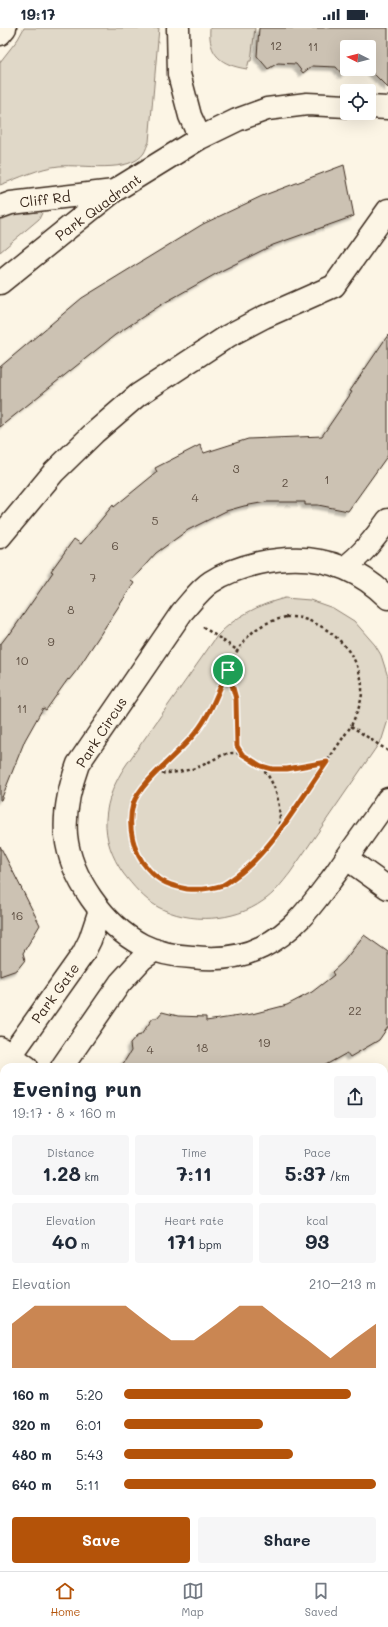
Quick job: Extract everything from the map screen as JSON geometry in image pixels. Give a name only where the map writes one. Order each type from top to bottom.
[{"type":"street","points":[[0,34],[5,28]]},
{"type":"street","points":[[178,28],[180,79],[190,116],[200,138]]},
{"type":"street","name":"Park Quadrant","points":[[0,283],[114,191],[200,138],[237,120],[267,109],[307,104],[340,106]]},
{"type":"street","points":[[376,107],[388,108]]},
{"type":"street","name":"Cliff Rd","points":[[0,207],[11,203],[114,191]]},
{"type":"street","points":[[0,537],[25,505],[54,472],[94,433],[138,395],[228,336],[264,316],[334,286],[388,210]]},
{"type":"street","points":[[344,568],[368,547],[388,520]]},
{"type":"street","name":"Park Circus","points":[[388,598],[370,582],[344,568],[322,561],[293,558],[278,559],[234,569],[210,582],[182,612],[78,764],[70,785],[66,835],[71,857],[79,879],[100,910],[126,934],[142,945],[169,955],[200,958],[225,958],[243,955],[261,948],[287,932],[314,902],[388,799]]},
{"type":"street","points":[[346,858],[388,888]]},
{"type":"street","name":"Park Gate","points":[[9,1060],[83,954],[90,940],[100,910]]},
{"type":"street","points":[[65,1063],[124,979],[142,959],[155,950]]},
{"type":"path","points":[[182,612],[237,650]]},
{"type":"path","points":[[286,617],[302,618],[319,624],[336,635],[348,651],[356,664],[362,679],[359,710],[351,726],[272,842],[254,861],[224,885],[208,889],[193,890],[173,887],[161,881],[139,859],[134,843],[131,822],[134,804],[141,790],[197,731],[207,715],[228,670],[237,650],[247,637],[256,629],[269,621],[286,617]]},
{"type":"path","points":[[228,670],[236,699],[237,746],[242,754]]},
{"type":"path","points":[[351,726],[388,751]]},
{"type":"path","points":[[156,774],[198,768],[234,752],[242,754],[261,766],[272,769],[287,769],[327,762]]},
{"type":"path","points":[[261,766],[270,777],[276,790],[279,803],[280,830]]},
{"type":"shaded area","points":[[24,28],[159,28],[149,142],[144,153],[137,160],[128,164],[105,167],[52,167],[0,185],[0,62],[18,39]]},
{"type":"shaded area","points":[[210,28],[255,28],[251,61],[249,61],[247,69],[230,65],[218,57],[211,45]]},
{"type":"shaded area","points":[[38,207],[42,213],[39,219],[0,252],[0,218]]},
{"type":"shaded area","points":[[285,598],[310,600],[333,608],[354,621],[375,645],[381,655],[388,677],[388,720],[382,739],[290,873],[271,895],[251,908],[225,917],[197,918],[170,912],[158,907],[143,896],[123,873],[116,861],[108,841],[106,826],[108,805],[112,791],[126,765],[217,636],[224,629],[248,612]]},
{"type":"building","points":[[259,28],[388,28],[388,88],[376,76],[376,40],[340,40],[340,72],[336,67],[312,66],[303,73],[296,64],[278,63],[268,69],[257,56]]},
{"type":"building","points":[[344,165],[354,216],[273,245],[221,271],[164,303],[115,335],[0,427],[0,367],[82,298],[203,224],[262,196]]},
{"type":"building","points":[[388,335],[388,455],[348,511],[318,505],[305,505],[305,502],[266,502],[244,506],[226,511],[188,530],[156,553],[131,581],[134,583],[77,670],[69,680],[68,679],[46,710],[43,708],[25,740],[0,800],[0,645],[9,633],[10,634],[74,539],[81,544],[113,505],[114,507],[157,472],[155,468],[200,445],[204,453],[248,439],[322,436]]},
{"type":"building","points":[[0,846],[40,925],[23,953],[25,960],[17,970],[0,976]]},
{"type":"building","points":[[364,935],[388,952],[388,1027],[379,1040],[350,1057],[347,1053],[329,1063],[124,1063],[131,1051],[130,1044],[137,1036],[141,1035],[153,1018],[157,1018],[162,1012],[178,1016],[206,1017],[206,1021],[252,1014],[287,1005],[312,992],[334,975],[332,972],[344,961]]},
{"type":"route","points":[[228,670],[235,690],[238,714],[237,746],[242,754],[261,766],[272,769],[287,769],[327,762],[272,842],[239,874],[224,885],[208,889],[193,890],[173,887],[161,881],[139,859],[134,843],[131,822],[134,804],[141,790],[197,731],[207,715],[228,670]]}]
